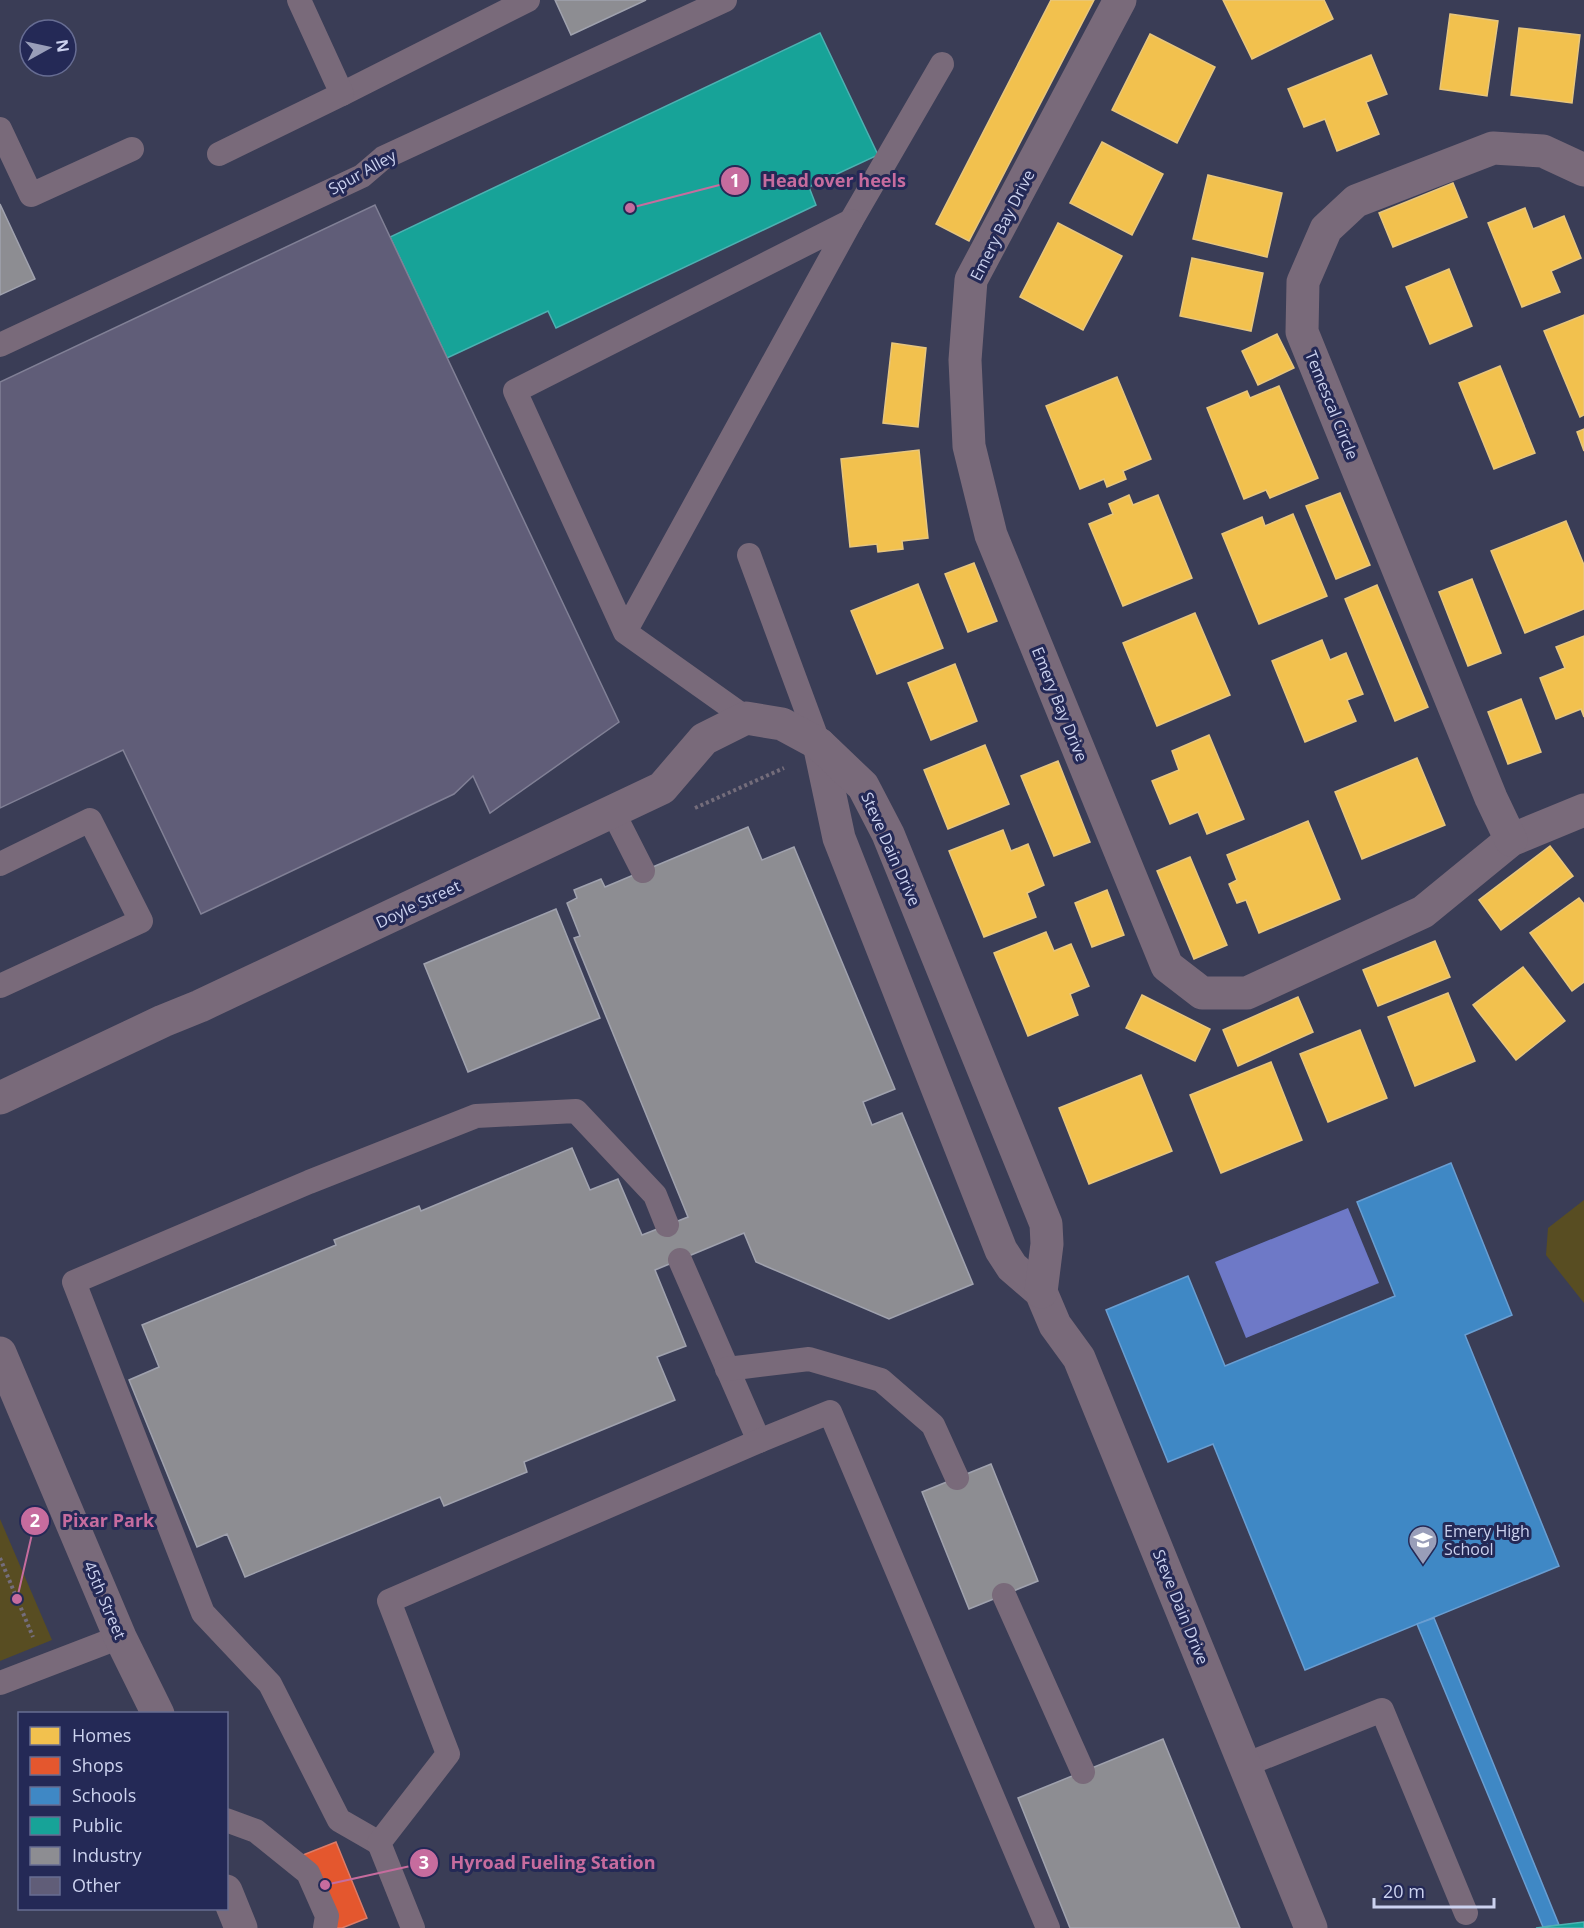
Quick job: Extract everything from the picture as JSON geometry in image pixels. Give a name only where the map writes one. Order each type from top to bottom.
[{"type":"street","name":"Emery Bay Drive","points":[[1120,0],[971,280],[965,360],[969,446],[991,536],[1167,966],[1202,993],[1247,993],[1423,912],[1511,840],[1584,810]]},
{"type":"street","name":"Temescal Circle","points":[[1511,840],[1491,798],[1302,332],[1303,282],[1326,230],[1356,201],[1493,148],[1543,151],[1584,170]]},
{"type":"street","points":[[746,718],[782,724],[819,744]]},
{"type":"street","name":"Doyle Street","points":[[0,1098],[662,788],[704,739],[746,718]]},
{"type":"street","name":"Steve Dain Drive","points":[[819,744],[838,838],[1001,1251],[1012,1267],[1041,1292],[1055,1325],[1079,1358],[1311,1928]]},
{"type":"street","name":"Steve Dain Drive","points":[[819,744],[863,786],[888,834],[1042,1213],[1046,1224],[1047,1244],[1041,1292]]},
{"type":"street","name":"45th Street","points":[[0,1353],[120,1637],[158,1712]]},
{"type":"street","points":[[228,1896],[242,1928]]},
{"type":"lane","points":[[299,0],[342,94]]},
{"type":"lane","points":[[219,154],[528,0]]},
{"type":"lane","name":"Spur Alley","points":[[0,345],[362,176],[382,158],[725,0]]},
{"type":"lane","points":[[625,632],[851,221],[942,64]]},
{"type":"lane","points":[[0,129],[31,195],[132,149]]},
{"type":"lane","points":[[746,718],[625,632],[515,391],[851,221]]},
{"type":"lane","points":[[749,555],[819,744]]},
{"type":"lane","points":[[613,812],[643,871]]},
{"type":"lane","points":[[0,864],[90,820],[141,921],[0,987]]},
{"type":"lane","points":[[413,1928],[378,1843],[339,1821],[270,1684],[203,1613],[74,1282],[309,1182],[476,1116],[576,1111],[655,1195],[667,1225]]},
{"type":"lane","points":[[680,1260],[759,1441]]},
{"type":"lane","points":[[727,1369],[809,1359],[881,1380],[933,1425],[957,1478]]},
{"type":"lane","points":[[378,1843],[448,1754],[389,1601],[830,1412],[1048,1928]]},
{"type":"lane","points":[[1004,1595],[1083,1772]]},
{"type":"lane","points":[[0,1683],[120,1637]]},
{"type":"lane","points":[[1245,1765],[1382,1710],[1466,1913]]},
{"type":"lane","points":[[228,1821],[256,1831],[309,1873],[327,1916],[325,1928]]},
{"type":"path","points":[[0,1558],[45,1666]]},
{"type":"shaded area","points":[[1584,1200],[1584,1303],[1546,1255],[1548,1228]]},
{"type":"shaded area","points":[[0,1519],[52,1640],[0,1661]]},
{"type":"water","points":[[1348,1208],[1379,1283],[1246,1338],[1215,1262]]},
{"type":"building: Homes","points":[[1051,0],[1094,0],[969,241],[936,224]]},
{"type":"building: Homes","points":[[1223,0],[1324,0],[1333,19],[1252,59]]},
{"type":"building: Homes","points":[[1450,14],[1498,21],[1487,96],[1440,89]]},
{"type":"building: Homes","points":[[1519,28],[1580,35],[1572,103],[1511,95]]},
{"type":"building: Homes","points":[[1150,34],[1215,67],[1177,143],[1112,110]]},
{"type":"building: Homes","points":[[1371,55],[1387,94],[1366,102],[1379,134],[1337,151],[1325,119],[1304,127],[1288,89]]},
{"type":"building: Homes","points":[[1102,142],[1163,174],[1132,235],[1070,203]]},
{"type":"building: Homes","points":[[1208,175],[1282,193],[1267,257],[1193,239]]},
{"type":"building: Homes","points":[[1453,183],[1467,217],[1393,247],[1379,213]]},
{"type":"building: Homes","points":[[1525,208],[1533,229],[1564,216],[1581,258],[1551,271],[1560,292],[1522,307],[1488,223]]},
{"type":"building: Homes","points":[[1058,223],[1122,256],[1083,330],[1020,297]]},
{"type":"building: Homes","points":[[1192,258],[1263,273],[1251,331],[1180,316]]},
{"type":"building: Homes","points":[[1449,269],[1472,326],[1430,344],[1406,287]]},
{"type":"building: Homes","points":[[1584,315],[1584,415],[1580,417],[1544,331]]},
{"type":"building: Homes","points":[[1277,334],[1294,368],[1258,385],[1242,351]]},
{"type":"building: Homes","points":[[892,343],[926,348],[918,427],[883,423]]},
{"type":"building: Homes","points":[[1500,366],[1535,453],[1494,469],[1459,383]]},
{"type":"building: Homes","points":[[1117,377],[1151,459],[1123,471],[1126,479],[1107,487],[1104,479],[1080,489],[1046,406]]},
{"type":"building: Homes","points":[[1279,386],[1318,478],[1270,498],[1266,490],[1244,499],[1207,408],[1247,391],[1250,398]]},
{"type":"building: Homes","points":[[1584,429],[1584,451],[1577,432]]},
{"type":"building: Homes","points":[[919,450],[928,538],[902,541],[903,549],[878,552],[877,544],[850,547],[841,459]]},
{"type":"building: Homes","points":[[1340,493],[1370,565],[1336,579],[1306,506]]},
{"type":"building: Homes","points":[[1129,495],[1133,505],[1158,495],[1192,578],[1123,606],[1089,524],[1113,514],[1109,504]]},
{"type":"building: Homes","points":[[1293,514],[1327,596],[1259,624],[1222,534],[1262,517],[1265,526]]},
{"type":"building: Homes","points":[[1566,521],[1584,565],[1584,609],[1525,633],[1491,551]]},
{"type":"building: Homes","points":[[974,563],[997,621],[968,632],[945,574]]},
{"type":"building: Homes","points":[[1472,579],[1501,653],[1468,666],[1439,592]]},
{"type":"building: Homes","points":[[918,584],[943,648],[877,674],[851,611]]},
{"type":"building: Homes","points":[[1377,585],[1428,707],[1395,721],[1345,599]]},
{"type":"building: Homes","points":[[1195,613],[1230,695],[1157,726],[1123,643]]},
{"type":"building: Homes","points":[[1584,636],[1584,717],[1581,709],[1556,719],[1540,678],[1565,668],[1556,647]]},
{"type":"building: Homes","points":[[1322,640],[1330,660],[1346,653],[1363,694],[1347,700],[1356,721],[1305,742],[1272,661]]},
{"type":"building: Homes","points":[[955,664],[977,721],[931,740],[908,683]]},
{"type":"building: Homes","points":[[1521,699],[1541,752],[1508,764],[1488,712]]},
{"type":"building: Homes","points":[[1209,735],[1244,819],[1207,834],[1198,812],[1170,824],[1152,781],[1179,770],[1172,751]]},
{"type":"building: Homes","points":[[985,745],[1009,804],[948,829],[924,770]]},
{"type":"building: Homes","points":[[1417,758],[1445,825],[1362,859],[1335,792]]},
{"type":"building: Homes","points":[[1058,761],[1090,842],[1054,856],[1021,776]]},
{"type":"building: Homes","points":[[1308,821],[1340,899],[1259,933],[1246,900],[1237,903],[1229,884],[1237,880],[1227,855]]},
{"type":"building: Homes","points":[[1003,830],[1011,851],[1028,844],[1044,885],[1027,893],[1036,917],[984,937],[949,851]]},
{"type":"building: Homes","points":[[1550,846],[1573,876],[1501,930],[1479,900]]},
{"type":"building: Homes","points":[[1190,857],[1227,945],[1194,959],[1157,871]]},
{"type":"building: Homes","points":[[1107,890],[1124,935],[1092,947],[1075,903]]},
{"type":"building: Homes","points":[[1579,898],[1584,904],[1584,982],[1572,991],[1530,933]]},
{"type":"building: Homes","points":[[1046,932],[1054,951],[1071,944],[1089,986],[1070,994],[1078,1015],[1028,1036],[994,953]]},
{"type":"building: Homes","points":[[1435,941],[1450,977],[1378,1006],[1363,970]]},
{"type":"building: Homes","points":[[1523,967],[1565,1021],[1516,1060],[1473,1005]]},
{"type":"building: Homes","points":[[1448,993],[1475,1061],[1415,1086],[1388,1017]]},
{"type":"building: Homes","points":[[1142,995],[1210,1029],[1195,1061],[1126,1028]]},
{"type":"building: Homes","points":[[1298,997],[1313,1032],[1238,1066],[1223,1030]]},
{"type":"building: Homes","points":[[1360,1030],[1387,1098],[1328,1122],[1300,1054]]},
{"type":"building: Homes","points":[[1271,1062],[1302,1140],[1221,1173],[1190,1095]]},
{"type":"building: Homes","points":[[1141,1075],[1172,1151],[1089,1184],[1059,1108]]},
{"type":"building: Shops","points":[[336,1842],[367,1918],[342,1928],[327,1928],[298,1857]]},
{"type":"building: Schools","points":[[1451,1163],[1512,1315],[1465,1335],[1559,1566],[1305,1670],[1213,1444],[1168,1462],[1106,1310],[1188,1276],[1225,1366],[1395,1296],[1357,1202]]},
{"type":"building: Schools","points":[[1434,1618],[1559,1925],[1543,1927],[1417,1624]]},
{"type":"building: Public","points":[[820,33],[878,155],[809,187],[816,205],[556,328],[548,311],[447,358],[390,237]]},
{"type":"building: Public","points":[[1584,1922],[1584,1928],[1536,1928],[1559,1925]]},
{"type":"building: Industry","points":[[555,0],[646,0],[571,35]]},
{"type":"building: Industry","points":[[0,204],[35,279],[0,295]]},
{"type":"building: Industry","points":[[748,827],[762,860],[794,847],[895,1089],[863,1102],[872,1125],[902,1113],[973,1284],[889,1319],[756,1262],[744,1233],[655,1270],[686,1346],[657,1357],[675,1400],[524,1462],[527,1472],[444,1506],[440,1497],[245,1577],[227,1534],[197,1547],[129,1380],[159,1367],[142,1325],[336,1245],[334,1240],[419,1206],[421,1211],[572,1148],[590,1190],[618,1179],[642,1235],[688,1217],[574,938],[580,936],[567,903],[577,898],[574,890],[601,879],[605,887]]},
{"type":"building: Industry","points":[[556,909],[600,1018],[468,1072],[424,964]]},
{"type":"building: Industry","points":[[991,1464],[1038,1581],[969,1609],[922,1492]]},
{"type":"building: Industry","points":[[1163,1739],[1240,1928],[1070,1928],[1018,1798]]},
{"type":"building: Other","points":[[375,205],[619,722],[490,813],[473,776],[454,794],[201,914],[123,750],[0,808],[0,382]]},
{"type":"place","name":"Head over heels","points":[[630,208]]},
{"type":"place","name":"Emery High School","points":[[1423,1566]]},
{"type":"place","name":"Pixar Park","points":[[17,1599]]},
{"type":"place","name":"Hyroad Fueling Station","points":[[325,1885]]}]
